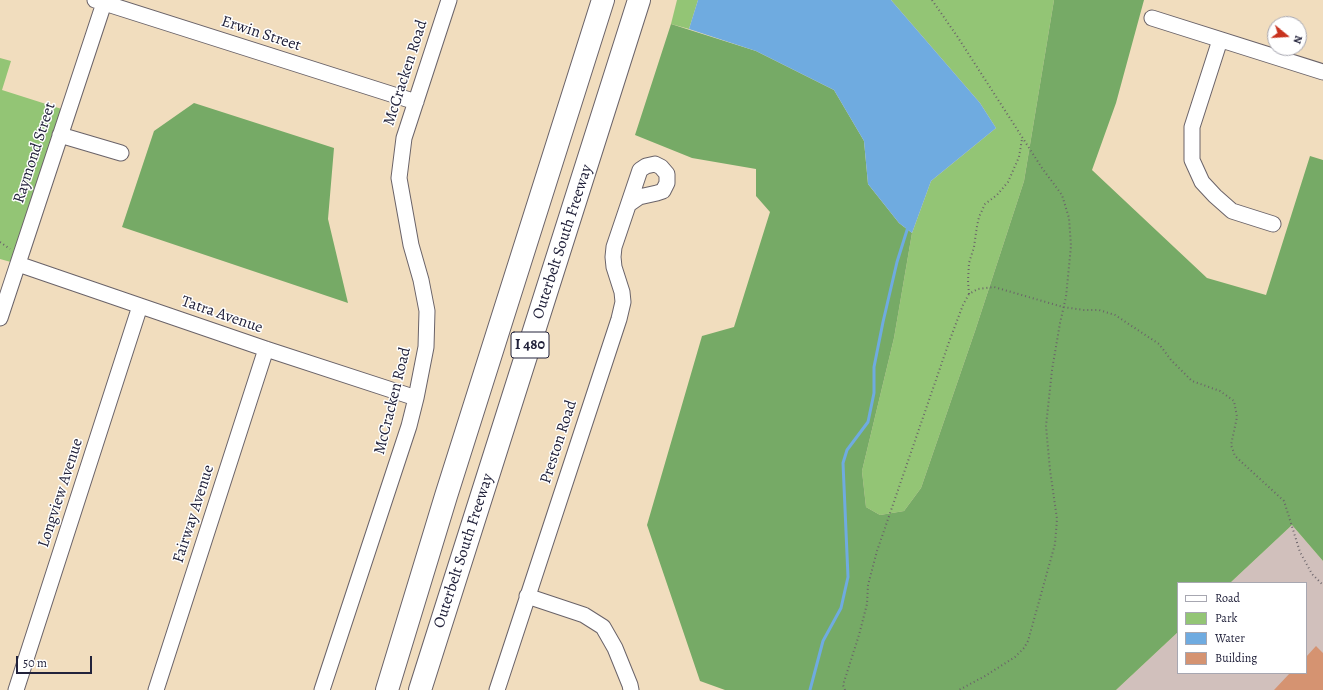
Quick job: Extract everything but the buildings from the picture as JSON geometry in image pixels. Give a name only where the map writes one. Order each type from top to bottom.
[{"type":"highway","name":"Outerbelt South Freeway","points":[[387,690],[446,496],[603,0]]},
{"type":"highway","name":"Outerbelt South Freeway","points":[[420,690],[640,0]]},
{"type":"highway","points":[[378,690],[446,496]]},
{"type":"street","name":"McCracken Road","points":[[322,690],[409,426],[426,347],[427,311],[421,280],[411,245],[399,178],[404,138],[449,0]]},
{"type":"street","name":"Erwin Street","points":[[101,1],[416,102]]},
{"type":"street","name":"Raymond Street","points":[[0,318],[60,135],[101,1]]},
{"type":"street","points":[[1152,18],[1323,72]]},
{"type":"street","points":[[1220,40],[1192,127],[1192,160],[1202,182],[1232,211],[1273,224]]},
{"type":"street","points":[[60,135],[121,153]]},
{"type":"street","name":"Preston Road","points":[[497,690],[620,314],[623,302],[622,292],[614,267],[613,257],[614,247],[629,204]]},
{"type":"street","name":"Tatra Avenue","points":[[18,264],[266,350],[416,398]]},
{"type":"street","name":"Longview Avenue","points":[[16,690],[140,306]]},
{"type":"street","name":"Fairway Avenue","points":[[156,690],[266,350]]},
{"type":"street","points":[[528,596],[584,615],[603,627],[615,648],[630,684],[631,690]]},
{"type":"path","points":[[932,0],[1062,196],[1069,218],[1071,246],[1066,297],[1052,370],[1046,426],[1057,519],[1055,544],[1028,641],[1024,648],[1015,657],[959,690]]},
{"type":"path","points":[[969,294],[969,263],[974,247],[979,217],[985,204],[997,196],[1008,182],[1019,157],[1023,137]]},
{"type":"path","points":[[0,242],[11,249]]},
{"type":"path","points":[[845,690],[843,685],[867,604],[868,585],[877,551],[963,305],[969,294],[978,289],[994,287],[1063,307],[1084,310],[1099,310],[1115,315],[1159,344],[1171,360],[1192,381],[1220,391],[1234,401],[1237,418],[1231,445],[1235,456],[1284,501],[1300,552],[1312,574],[1323,585]]},
{"type":"shaded area","points":[[1292,525],[1323,561],[1323,690],[1116,690],[1177,633],[1177,674],[1307,674],[1307,582],[1231,582]]},
{"type":"green space","points":[[677,0],[698,0],[689,29],[671,24]]},
{"type":"green space","points":[[891,0],[1054,0],[1024,181],[975,331],[921,488],[904,511],[880,515],[866,507],[862,471],[894,338],[912,233],[931,181],[996,128],[980,103]]},
{"type":"green space","points":[[1054,0],[1144,0],[1116,103],[1092,170],[1207,278],[1266,295],[1310,156],[1323,160],[1323,561],[1292,525],[1231,582],[1177,582],[1177,633],[1116,690],[725,690],[700,681],[647,525],[702,336],[734,327],[770,212],[756,196],[756,169],[692,158],[635,135],[671,24],[756,51],[834,90],[864,141],[868,184],[899,223],[912,233],[894,338],[862,471],[866,507],[880,515],[904,511],[921,488],[975,331],[1024,181]]},
{"type":"green space","points":[[0,58],[11,61],[2,90],[68,111],[18,264],[0,259]]},
{"type":"green space","points":[[194,103],[334,148],[328,219],[348,303],[122,227],[154,131]]},
{"type":"water","points":[[698,0],[891,0],[980,103],[996,128],[931,181],[912,233],[899,223],[868,184],[864,141],[834,90],[756,51],[689,29]]},
{"type":"waterway","points":[[810,690],[823,641],[841,608],[848,577],[843,463],[847,450],[868,422],[874,393],[874,367],[883,322],[897,262],[908,227]]}]
